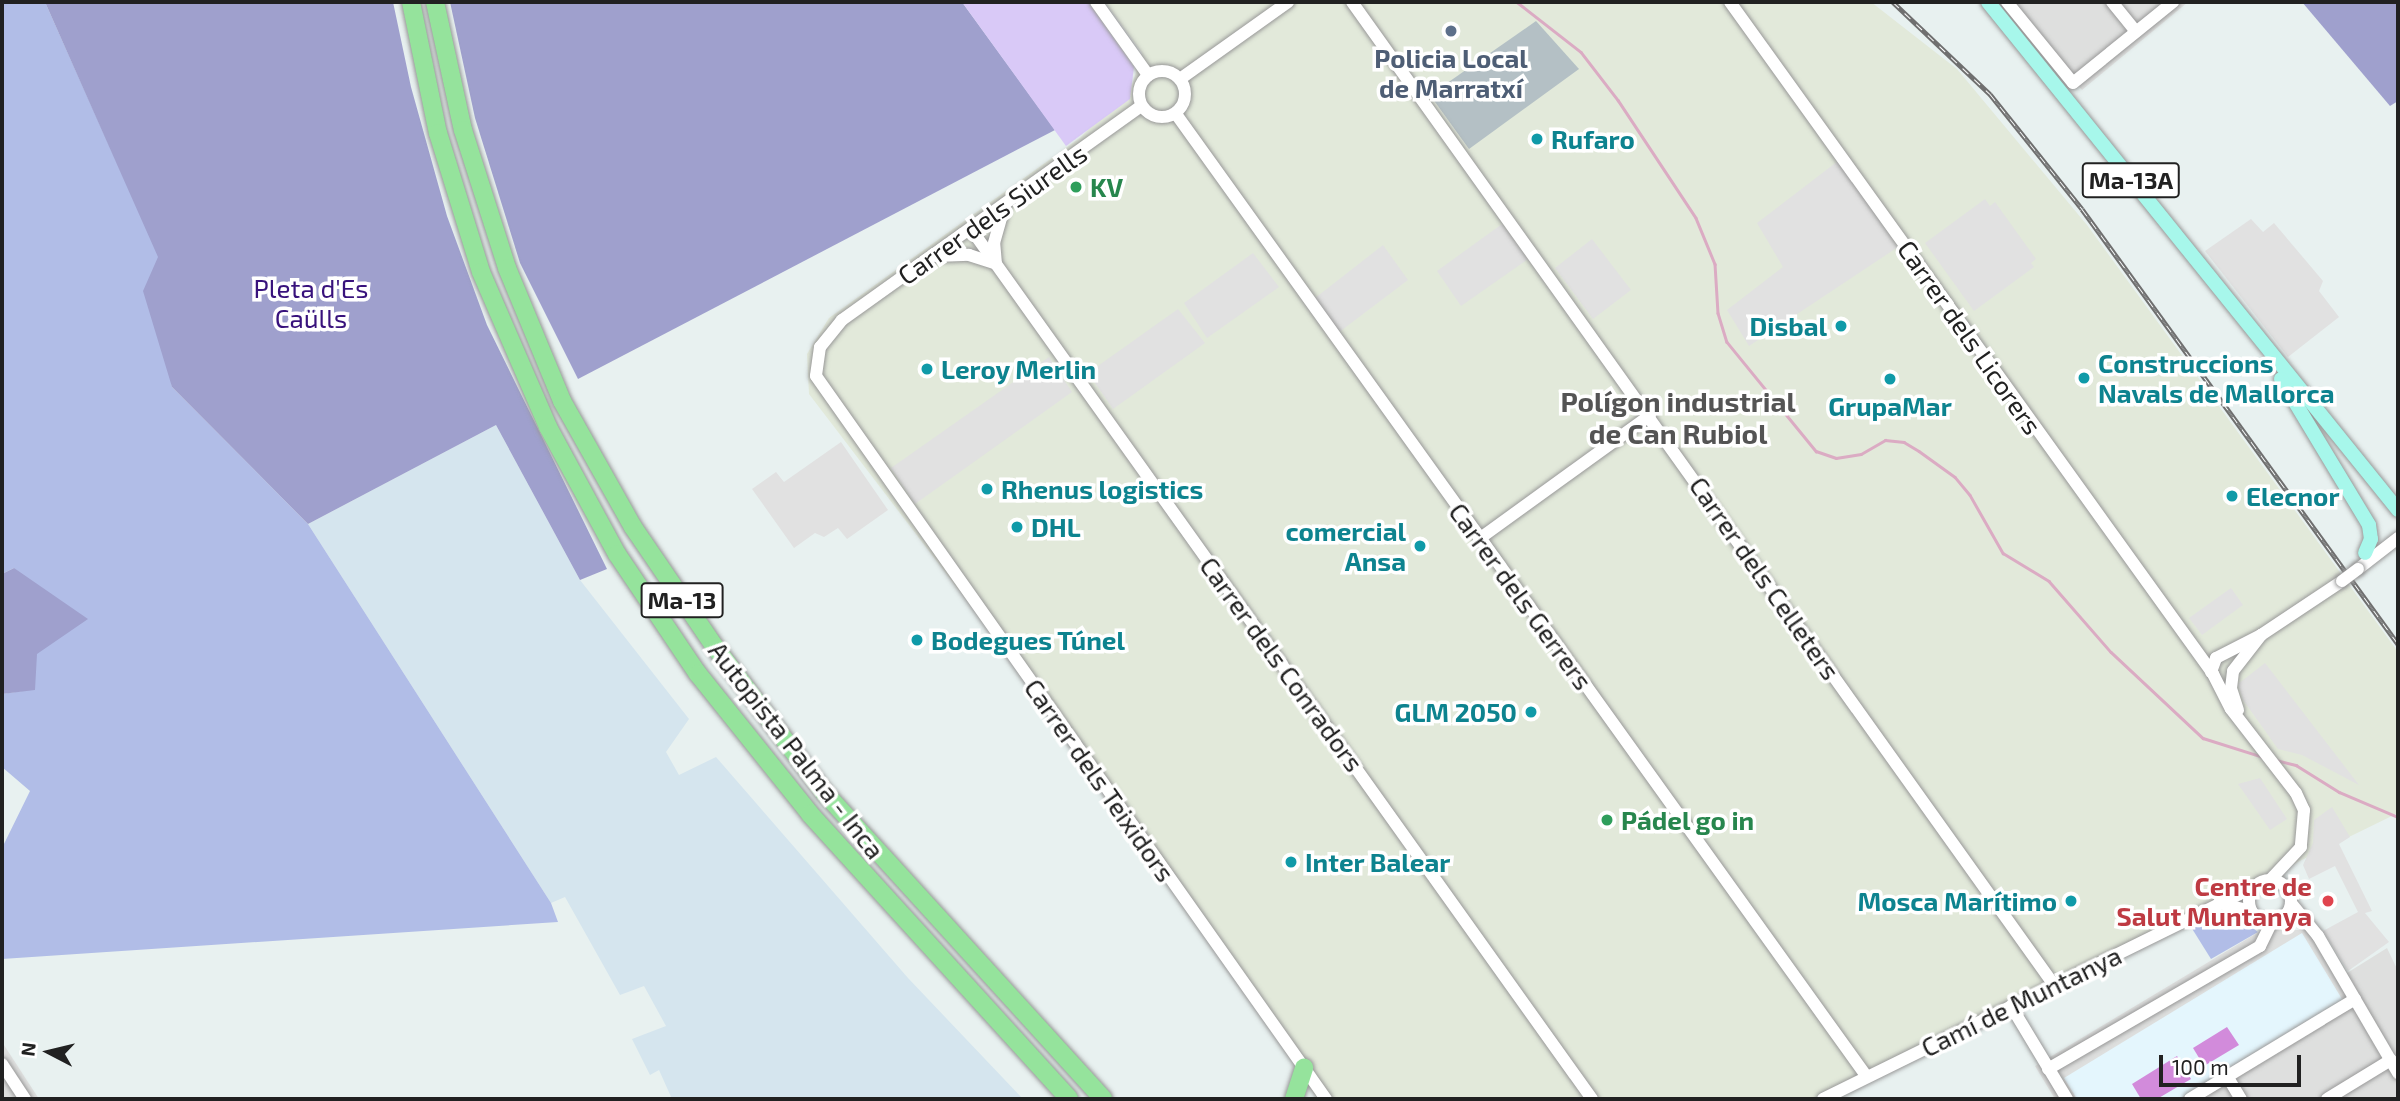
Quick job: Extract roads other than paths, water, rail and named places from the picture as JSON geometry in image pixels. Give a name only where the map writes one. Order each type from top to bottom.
[{"type":"highway","name":"Autopista Palma - Inca","points":[[411,2],[438,134],[481,272],[542,416],[617,554],[698,674],[810,814],[1069,1099]]},
{"type":"highway","name":"Autopista Palma - Inca","points":[[435,2],[463,130],[507,268],[562,401],[633,527],[715,647],[824,792],[1103,1099]]},
{"type":"highway","points":[[1294,1099],[1304,1068]]},
{"type":"main road","name":"Ma-13A","points":[[1988,2],[2380,491],[2398,517]]},
{"type":"main road","points":[[2274,358],[2282,380],[2369,525],[2371,539],[2359,562]]},
{"type":"main road","name":"Ma-13A","points":[[2380,491],[2398,510]]},
{"type":"street","points":[[1096,2],[1148,75]]},
{"type":"street","points":[[1180,79],[1289,2]]},
{"type":"street","name":"Carrer dels Licorers","points":[[1730,2],[2211,672]]},
{"type":"street","points":[[2007,2],[2073,83],[2173,2]]},
{"type":"street","points":[[2112,2],[2136,32]]},
{"type":"street","name":"Carrer dels Celleters","points":[[1356,5],[2054,985]]},
{"type":"street","points":[[1161,71],[1180,79],[1185,93],[1175,114],[1161,118],[1141,106],[1138,93],[1148,75],[1161,71]]},
{"type":"street","name":"Carrer dels Siurells","points":[[842,320],[1141,106]]},
{"type":"street","name":"Carrer dels Gerrers","points":[[1175,114],[1867,1077]]},
{"type":"street","points":[[932,256],[969,255],[996,264],[994,243],[1005,204]]},
{"type":"street","name":"Carrer dels Conradors","points":[[971,229],[1592,1099]]},
{"type":"street","name":"Carrer dels Teixidors","points":[[842,320],[828,333],[816,361],[824,391],[1326,1099]]},
{"type":"street","points":[[1479,539],[1650,415]]},
{"type":"street","points":[[2251,911],[2249,898],[2254,887],[2270,880],[2292,861],[2301,847],[2304,810],[2283,775],[2222,697],[2211,672],[2216,658],[2261,635],[2359,562],[2398,538]]},
{"type":"street","points":[[2211,672],[2223,670],[2261,635]]},
{"type":"street","points":[[2243,654],[2233,671],[2231,688],[2243,722]]},
{"type":"street","points":[[2048,1069],[2260,946],[2271,923],[2283,919],[2290,897],[2292,861]]},
{"type":"street","points":[[2270,880],[2290,897],[2318,936],[2398,1073]]},
{"type":"street","name":"Camí de Muntanya","points":[[1823,1099],[2254,887]]},
{"type":"street","points":[[2219,903],[2251,911],[2271,923]]},
{"type":"street","points":[[2190,1099],[2355,999]]},
{"type":"street","points":[[2011,1006],[2067,1099]]},
{"type":"street","points":[[2327,1099],[2391,1060]]},
{"type":"street","points":[[2,1064],[25,1099]]},
{"type":"street","points":[[2227,1076],[2241,1099]]},
{"type":"waterway","points":[[1517,2],[1581,52],[1618,100],[1696,218],[1715,264],[1718,313],[1727,342],[1816,451],[1836,458],[1861,454],[1885,440],[1904,442],[1919,451],[1955,477],[1970,495],[2003,553],[2049,581],[2111,652],[2203,738],[2263,757]]},
{"type":"waterway","points":[[2276,760],[2296,765],[2339,792],[2398,817]]},
{"type":"railway","points":[[1893,2],[1990,94],[2082,209],[2398,644]]},
{"type":"place","name":"Policia Local de Marratxí","points":[[1451,31]]},
{"type":"place","name":"Rufaro","points":[[1537,139]]},
{"type":"place","name":"KV","points":[[1076,187]]},
{"type":"place","name":"Disbal","points":[[1841,326]]},
{"type":"place","name":"Leroy Merlin","points":[[927,369]]},
{"type":"place","name":"Construccions Navals de Mallorca","points":[[2084,378]]},
{"type":"place","name":"GrupaMar","points":[[1890,379]]},
{"type":"place","name":"Rhenus logistics","points":[[987,489]]},
{"type":"place","name":"Elecnor","points":[[2232,496]]},
{"type":"place","name":"DHL","points":[[1017,527]]},
{"type":"place","name":"comercial Ansa","points":[[1420,546]]},
{"type":"place","name":"Bodegues Túnel","points":[[917,640]]},
{"type":"place","name":"GLM 2050","points":[[1531,712]]},
{"type":"place","name":"Pádel go in","points":[[1607,820]]},
{"type":"place","name":"Inter Balear","points":[[1291,862]]},
{"type":"place","name":"Mosca Marítimo","points":[[2071,901]]},
{"type":"place","name":"Centre de Salut Muntanya","points":[[2328,901]]},
{"type":"district","name":"Polígon industrial de Can Rubiol","points":[[1678,417]]},
{"type":"park label","name":"Pleta d'Es Caülls","points":[[311,303]]}]
